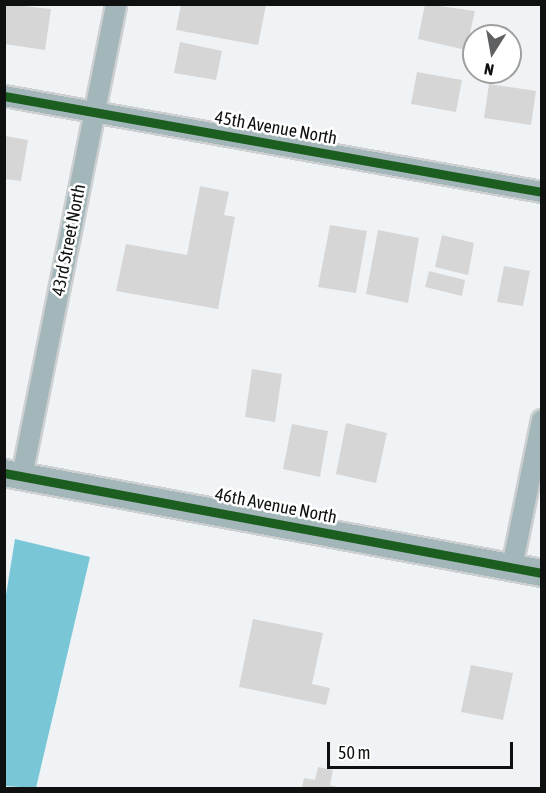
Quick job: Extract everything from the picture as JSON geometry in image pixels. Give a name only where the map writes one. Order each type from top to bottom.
[{"type":"street","name":"43rd Street North","points":[[13,474],[94,113],[116,4]]},
{"type":"street","name":"45th Avenue North","points":[[4,96],[542,192]]},
{"type":"street","points":[[512,567],[542,420]]},
{"type":"street","name":"46th Avenue North","points":[[13,474],[542,573]]},
{"type":"water","points":[[15,539],[90,557],[36,788],[5,786],[5,601]]},
{"type":"building","points":[[5,4],[51,9],[45,50],[4,44]]},
{"type":"building","points":[[181,4],[266,5],[258,45],[176,30]]},
{"type":"building","points":[[425,4],[475,11],[472,24],[462,24],[462,49],[418,39]]},
{"type":"building","points":[[180,42],[222,51],[216,80],[174,73]]},
{"type":"building","points":[[417,72],[462,80],[456,112],[411,104]]},
{"type":"building","points":[[489,84],[536,91],[531,125],[484,118]]},
{"type":"building","points":[[5,136],[28,140],[21,181],[5,179]]},
{"type":"building","points":[[200,186],[229,192],[224,215],[235,217],[218,309],[116,291],[126,244],[187,255]]},
{"type":"building","points":[[330,225],[367,231],[356,293],[318,287]]},
{"type":"building","points":[[378,230],[419,238],[408,303],[366,294]]},
{"type":"building","points":[[442,235],[474,243],[468,275],[435,267]]},
{"type":"building","points":[[504,266],[530,271],[523,306],[497,302]]},
{"type":"building","points":[[429,271],[465,280],[462,296],[425,287]]},
{"type":"building","points":[[252,369],[282,374],[275,422],[245,417]]},
{"type":"building","points":[[346,423],[387,433],[376,483],[336,474]]},
{"type":"building","points":[[292,424],[328,431],[320,477],[283,469]]},
{"type":"building","points":[[253,619],[323,633],[312,684],[330,688],[326,705],[239,687]]},
{"type":"building","points":[[471,665],[513,673],[503,720],[461,712]]},
{"type":"building","points":[[318,767],[333,770],[330,785],[341,788],[302,788],[304,778],[315,780]]},
{"type":"cycle path","points":[[4,96],[542,192]]},
{"type":"cycle path","points":[[4,473],[542,573]]}]
